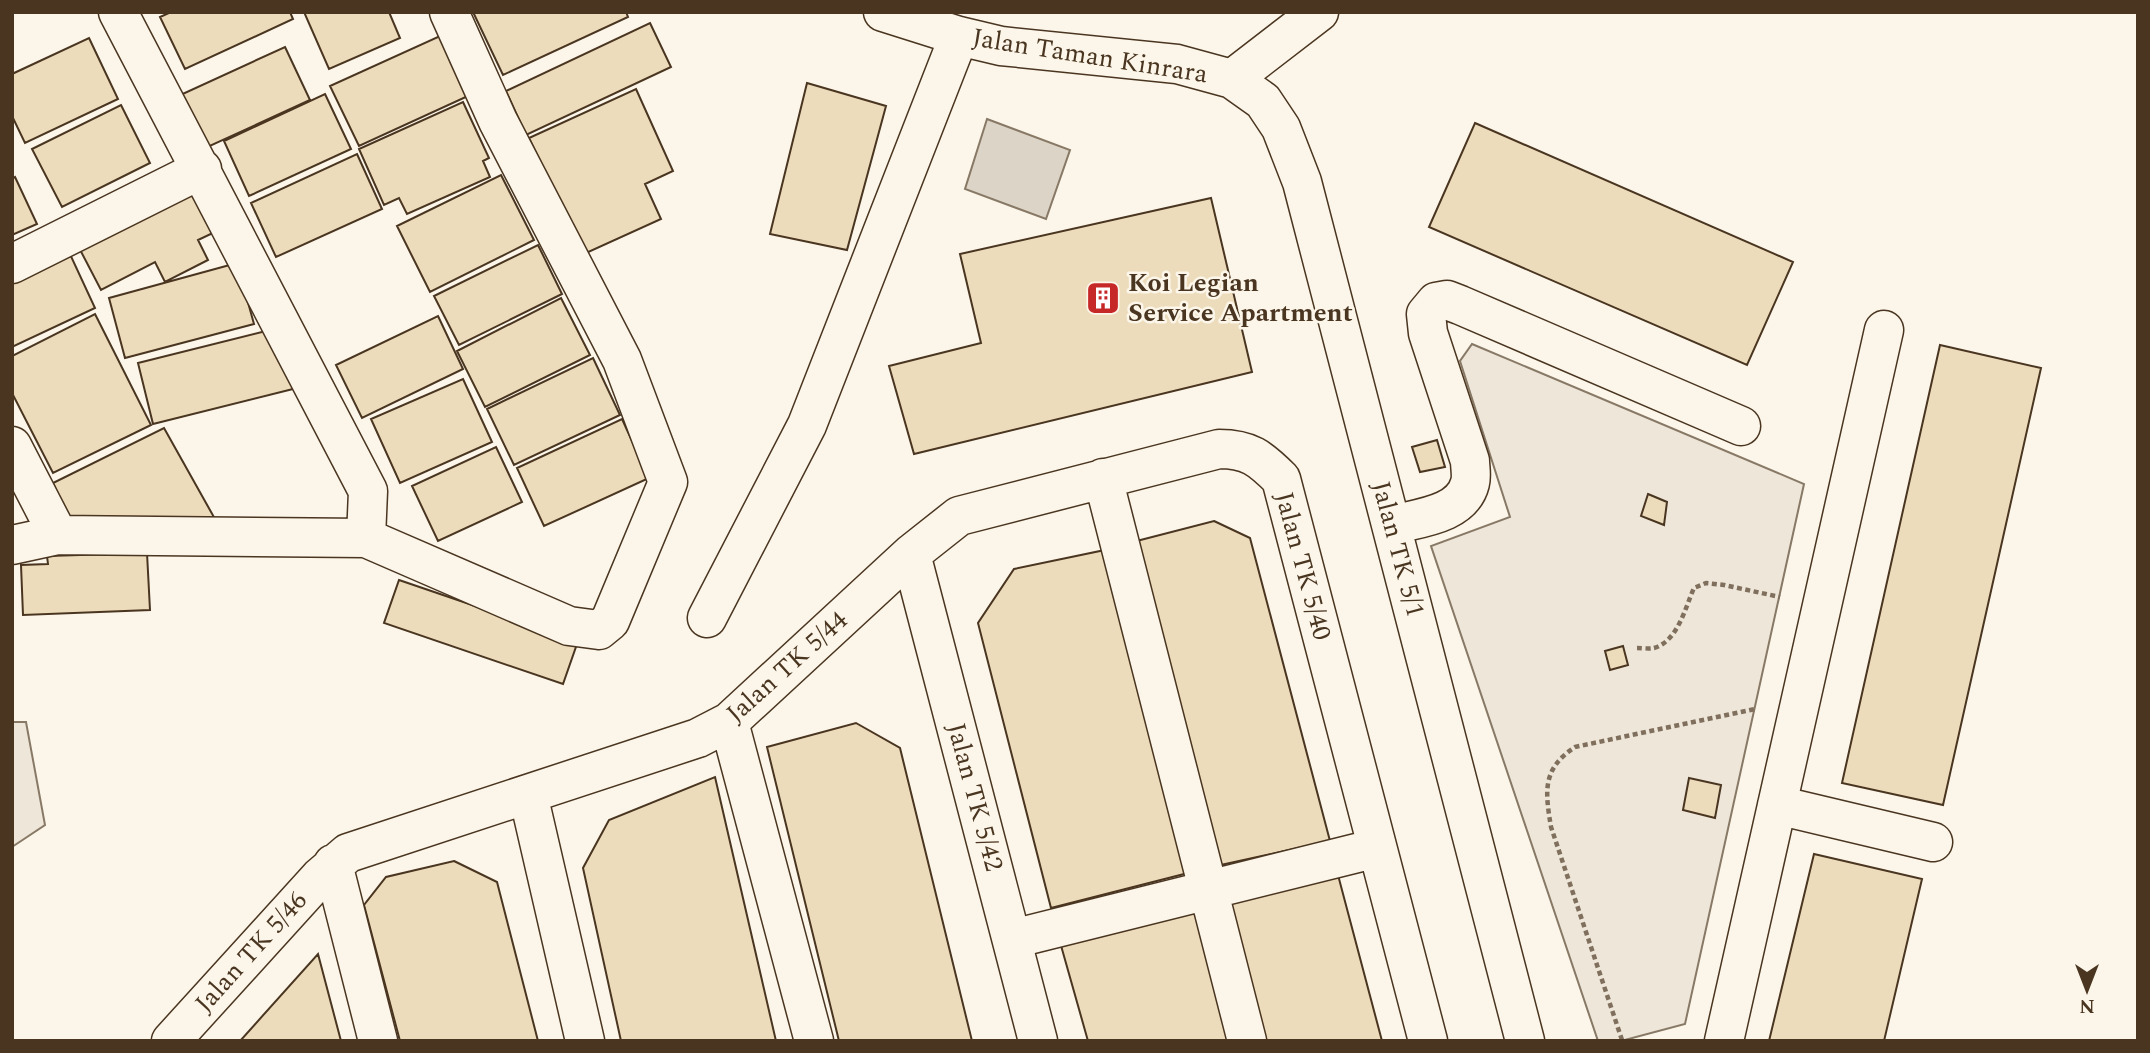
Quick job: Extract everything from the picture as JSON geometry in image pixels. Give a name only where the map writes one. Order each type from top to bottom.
[{"type":"street","points":[[118,12],[368,491],[366,538]]},
{"type":"street","points":[[12,545],[58,535],[366,538],[569,626],[599,630],[610,621],[668,482],[622,360],[498,121],[449,12]]},
{"type":"street","name":"Jalan Taman Kinrara","points":[[883,12],[1001,46],[1177,64],[1232,79],[1319,12]]},
{"type":"street","points":[[707,618],[807,425],[959,36]]},
{"type":"street","name":"Jalan TK 5/1","points":[[1232,79],[1263,101],[1281,128],[1302,182],[1525,1041]]},
{"type":"street","points":[[12,264],[202,169]]},
{"type":"street","points":[[1392,525],[1450,509],[1462,498],[1471,482],[1470,461],[1428,333],[1426,314],[1436,302],[1447,300],[1460,305],[1741,426]]},
{"type":"street","points":[[1724,1041],[1884,330]]},
{"type":"street","points":[[12,446],[58,535]]},
{"type":"street","name":"Jalan TK 5/40","points":[[911,554],[959,516],[1219,449],[1237,449],[1261,459],[1281,480],[1428,1041]]},
{"type":"street","points":[[1103,478],[1247,1041]]},
{"type":"street","name":"Jalan TK 5/44","points":[[333,864],[348,853],[698,738],[729,722],[911,554]]},
{"type":"street","name":"Jalan TK 5/42","points":[[911,554],[1038,1041]]},
{"type":"street","points":[[729,722],[814,1041]]},
{"type":"street","points":[[528,794],[585,1041]]},
{"type":"street","points":[[1777,805],[1933,842]]},
{"type":"street","points":[[1013,939],[1377,848]]},
{"type":"street","points":[[333,864],[378,1041]]},
{"type":"street","name":"Jalan TK 5/46","points":[[171,1041],[333,864]]},
{"type":"path","points":[[1637,648],[1654,648],[1667,640],[1678,627],[1694,588],[1706,583],[1780,597]]},
{"type":"path","points":[[1622,1040],[1551,827],[1546,799],[1550,775],[1559,758],[1575,747],[1755,709]]},
{"type":"shaded area","points":[[987,119],[1070,150],[1046,219],[965,189]]},
{"type":"shaded area","points":[[1472,344],[1804,484],[1685,1024],[1621,1041],[1598,1041],[1431,546],[1510,517],[1460,361]]},
{"type":"shaded area","points":[[12,722],[26,722],[45,825],[12,847]]},
{"type":"building","points":[[171,12],[290,12],[293,19],[185,69],[160,17]]},
{"type":"building","points":[[304,12],[389,12],[400,38],[329,69]]},
{"type":"building","points":[[473,12],[626,12],[628,17],[503,75]]},
{"type":"building","points":[[650,23],[671,67],[526,135],[506,91]]},
{"type":"building","points":[[440,36],[468,96],[359,146],[330,86]]},
{"type":"building","points":[[89,38],[118,99],[25,143],[12,116],[12,74]]},
{"type":"building","points":[[285,47],[310,100],[201,150],[176,97]]},
{"type":"building","points":[[807,83],[886,106],[847,250],[770,234]]},
{"type":"building","points":[[636,89],[673,171],[645,184],[661,219],[584,254],[529,138]]},
{"type":"building","points":[[325,94],[351,149],[249,196],[224,141]]},
{"type":"building","points":[[463,102],[489,158],[483,161],[490,177],[407,214],[399,198],[384,205],[359,149]]},
{"type":"building","points":[[121,105],[150,163],[62,207],[32,149]]},
{"type":"building","points":[[1475,123],[1793,262],[1747,365],[1429,227]]},
{"type":"building","points":[[357,154],[382,209],[276,257],[251,203]]},
{"type":"building","points":[[501,175],[534,240],[430,292],[397,226]]},
{"type":"building","points":[[15,177],[37,224],[12,235],[12,179]]},
{"type":"building","points":[[189,182],[215,232],[198,240],[208,260],[165,282],[155,262],[101,290],[75,240]]},
{"type":"building","name":"Koi Legian Service Apartment","points":[[1211,198],[1252,372],[914,454],[889,366],[981,343],[960,254]]},
{"type":"building","points":[[538,245],[562,294],[459,345],[434,296]]},
{"type":"building","points":[[69,252],[95,308],[12,347],[12,279]]},
{"type":"building","points":[[237,263],[254,324],[125,358],[109,298]]},
{"type":"building","points":[[561,298],[590,355],[485,407],[457,351]]},
{"type":"building","points":[[95,314],[151,425],[53,473],[12,393],[12,356]]},
{"type":"building","points":[[438,316],[463,369],[362,418],[336,365]]},
{"type":"building","points":[[278,328],[293,389],[153,424],[138,363]]},
{"type":"building","points":[[1940,345],[2041,368],[1943,805],[1842,783]]},
{"type":"building","points":[[593,358],[620,415],[514,465],[487,409]]},
{"type":"building","points":[[463,379],[492,442],[400,483],[371,419]]},
{"type":"building","points":[[622,419],[649,478],[544,526],[517,468]]},
{"type":"building","points":[[164,428],[215,519],[73,530],[53,483]]},
{"type":"building","points":[[1437,440],[1445,467],[1420,472],[1412,447]]},
{"type":"building","points":[[496,447],[522,502],[438,541],[412,486]]},
{"type":"building","points":[[1648,494],[1667,502],[1664,525],[1641,516]]},
{"type":"building","points":[[1214,521],[1250,538],[1330,841],[1207,868],[1125,544]]},
{"type":"building","points":[[1105,550],[1188,873],[1051,908],[978,623],[1014,569]]},
{"type":"building","points":[[147,553],[150,610],[23,615],[21,565],[48,564],[47,556]]},
{"type":"building","points":[[399,580],[578,641],[563,684],[384,623]]},
{"type":"building","points":[[1623,646],[1628,665],[1610,670],[1605,651]]},
{"type":"building","points":[[856,723],[900,748],[972,1041],[839,1041],[767,747]]},
{"type":"building","points":[[715,777],[776,1041],[621,1041],[583,868],[609,820]]},
{"type":"building","points":[[1689,778],[1721,785],[1715,818],[1683,810]]},
{"type":"building","points":[[1814,854],[1922,879],[1884,1041],[1769,1041]]},
{"type":"building","points":[[454,861],[497,882],[538,1041],[400,1041],[364,905],[386,877]]},
{"type":"building","points":[[1338,875],[1382,1041],[1255,1041],[1219,903]]},
{"type":"building","points":[[1198,911],[1230,1041],[1088,1041],[1060,942]]},
{"type":"building","points":[[318,954],[341,1041],[240,1041]]},
{"type":"place","name":"Koi Legian Service Apartment","points":[[1103,298]]}]
